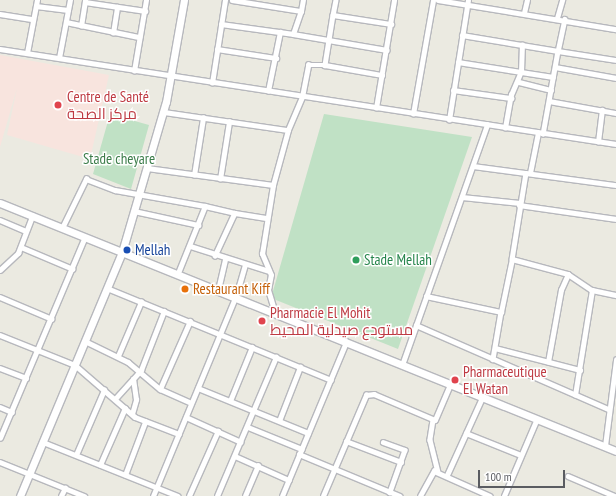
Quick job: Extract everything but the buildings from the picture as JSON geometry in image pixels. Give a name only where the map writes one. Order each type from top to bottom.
[{"type":"main road","points":[[20,496],[122,252],[164,112],[172,76],[184,0]]},
{"type":"main road","points":[[0,203],[236,296],[536,421],[616,451]]},
{"type":"street","points":[[27,53],[37,0]]},
{"type":"street","points":[[59,58],[70,0]]},
{"type":"street","points":[[134,71],[146,0]]},
{"type":"street","points":[[212,83],[226,0]]},
{"type":"street","points":[[232,0],[301,11]]},
{"type":"street","points":[[293,34],[303,0]]},
{"type":"street","points":[[325,65],[336,0]]},
{"type":"street","points":[[376,108],[387,50],[394,0]]},
{"type":"street","points":[[413,114],[432,0]]},
{"type":"street","points":[[438,0],[468,2],[616,29]]},
{"type":"street","points":[[524,13],[527,0]]},
{"type":"street","points":[[557,18],[562,0]]},
{"type":"street","points":[[80,26],[85,1],[145,12]]},
{"type":"street","points":[[449,120],[468,2]]},
{"type":"street","points":[[36,6],[68,10]]},
{"type":"street","points":[[114,33],[117,7]]},
{"type":"street","points":[[0,14],[33,19]]},
{"type":"street","points":[[334,15],[391,24]]},
{"type":"street","points":[[493,359],[512,259],[520,204],[549,101],[565,19]]},
{"type":"street","points":[[66,22],[114,33],[140,37]]},
{"type":"street","points":[[221,24],[293,34],[387,50]]},
{"type":"street","points":[[268,92],[280,32]]},
{"type":"street","points":[[462,35],[616,60]]},
{"type":"street","points":[[505,128],[510,98],[521,72],[522,45]]},
{"type":"street","points":[[0,49],[449,120],[616,144]]},
{"type":"street","points":[[218,49],[276,58]]},
{"type":"street","points":[[458,62],[553,77]]},
{"type":"street","points":[[275,313],[268,293],[269,271],[262,254],[266,218],[273,185],[288,130],[302,97],[308,65],[325,65],[382,75]]},
{"type":"street","points":[[555,67],[616,78]]},
{"type":"street","points":[[518,82],[551,90]]},
{"type":"street","points":[[453,90],[510,98]]},
{"type":"street","points":[[549,101],[616,113]]},
{"type":"street","points":[[598,142],[602,110]]},
{"type":"street","points":[[164,112],[288,130]]},
{"type":"street","points":[[194,175],[203,118]]},
{"type":"street","points":[[220,179],[229,122]]},
{"type":"street","points":[[402,365],[487,125]]},
{"type":"street","points":[[473,166],[616,185]]},
{"type":"street","points":[[147,168],[273,185]]},
{"type":"street","points":[[62,228],[86,179],[114,190],[266,218]]},
{"type":"street","points":[[462,197],[520,204],[616,219]]},
{"type":"street","points":[[178,273],[205,206]]},
{"type":"street","points":[[134,211],[198,225]]},
{"type":"street","points":[[215,256],[235,213]]},
{"type":"street","points":[[0,270],[21,247],[32,216]]},
{"type":"street","points":[[0,220],[26,231]]},
{"type":"street","points":[[0,438],[2,428],[12,412],[73,269],[85,237]]},
{"type":"street","points":[[190,246],[215,256],[269,271]]},
{"type":"street","points":[[21,247],[73,269]]},
{"type":"street","points":[[218,290],[225,259]]},
{"type":"street","points":[[512,259],[568,274],[592,290],[616,295]]},
{"type":"street","points":[[153,496],[236,296],[245,265]]},
{"type":"street","points":[[548,362],[561,290],[568,274]]},
{"type":"street","points":[[107,288],[331,380]]},
{"type":"street","points":[[575,395],[592,290]]},
{"type":"street","points":[[426,296],[501,312]]},
{"type":"street","points":[[0,297],[52,319]]},
{"type":"street","points":[[118,356],[141,302]]},
{"type":"street","points":[[115,399],[141,370],[164,311]]},
{"type":"street","points":[[160,389],[190,321]]},
{"type":"street","points":[[416,325],[608,409]]},
{"type":"street","points":[[0,335],[75,365],[132,414],[145,422],[179,434]]},
{"type":"street","points":[[85,341],[118,356],[141,370],[160,389],[191,403]]},
{"type":"street","points":[[282,496],[346,342]]},
{"type":"street","points":[[230,401],[252,347]]},
{"type":"street","points":[[495,348],[580,370]]},
{"type":"street","points":[[217,496],[248,427],[276,357]]},
{"type":"street","points":[[605,446],[608,409],[614,385],[616,360]]},
{"type":"street","points":[[279,422],[300,367]]},
{"type":"street","points":[[0,368],[26,378]]},
{"type":"street","points":[[132,414],[136,400],[133,378]]},
{"type":"street","points":[[438,471],[430,440],[433,420],[437,418],[450,385]]},
{"type":"street","points":[[198,388],[255,410],[279,422],[308,433]]},
{"type":"street","points":[[76,455],[104,390]]},
{"type":"street","points":[[322,496],[333,468],[370,394],[433,420]]},
{"type":"street","points":[[447,476],[482,398]]},
{"type":"street","points":[[0,407],[12,412]]},
{"type":"street","points":[[100,465],[125,408]]},
{"type":"street","points":[[186,417],[241,442]]},
{"type":"street","points":[[504,496],[536,421]]},
{"type":"street","points":[[125,475],[145,422]]},
{"type":"street","points":[[248,427],[302,449]]},
{"type":"street","points":[[189,496],[218,431]]},
{"type":"street","points":[[466,433],[522,455]]},
{"type":"street","points":[[346,441],[401,462]]},
{"type":"street","points":[[43,442],[178,496]]},
{"type":"street","points":[[383,442],[405,450],[390,492]]},
{"type":"street","points":[[299,454],[400,496]]},
{"type":"street","points":[[235,456],[289,480]]},
{"type":"street","points":[[0,462],[84,496]]},
{"type":"street","points":[[245,496],[258,466]]},
{"type":"street","points":[[420,496],[431,473],[438,471],[490,496]]},
{"type":"street","points":[[568,476],[615,496]]},
{"type":"street","points":[[61,496],[64,488]]},
{"type":"shaded area","name":"Centre de Santé مركز الصحة","points":[[0,55],[109,75],[90,159],[7,135],[17,88],[0,147]]},
{"type":"green space","name":"Stade cheyare","points":[[110,114],[149,125],[131,189],[93,174]]},
{"type":"green space","name":"Stade Mellah","points":[[324,114],[472,137],[398,349],[271,298]]},
{"type":"place","name":"Centre de Santé مركز الصحة","points":[[58,105]]},
{"type":"place","name":"Mellah","points":[[127,250]]},
{"type":"place","name":"Stade Mellah","points":[[356,260]]},
{"type":"place","name":"Restaurant Kiff","points":[[185,289]]},
{"type":"place","name":"Pharmacie El Mohit مستودع صيدلية المحيط","points":[[262,321]]},
{"type":"place","name":"Pharmaceutique El Watan","points":[[455,380]]}]
